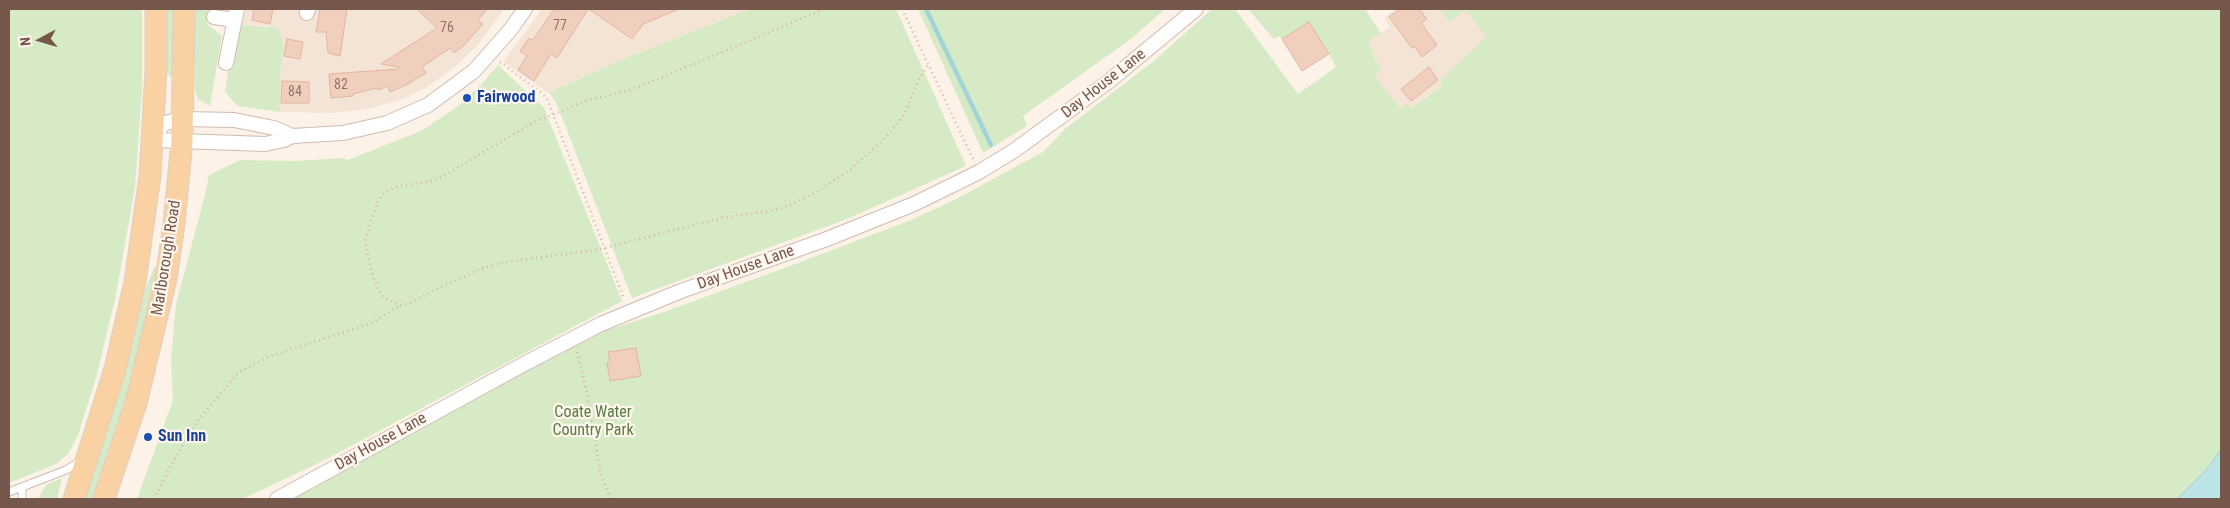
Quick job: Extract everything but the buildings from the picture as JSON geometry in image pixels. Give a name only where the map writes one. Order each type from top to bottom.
[{"type":"main road","name":"Marlborough Road","points":[[74,499],[93,444],[115,369],[135,282],[150,176],[153,140],[156,9]]},
{"type":"main road","name":"Marlborough Road","points":[[104,499],[136,403],[159,311],[174,224],[183,120],[184,9]]},
{"type":"street","points":[[153,140],[265,144],[284,140],[292,136],[328,135],[357,131],[408,115],[428,105],[474,71],[490,54],[525,9]]},
{"type":"street","name":"Day House Lane","points":[[277,499],[573,339],[629,312],[914,204],[979,172],[1016,150],[1108,82],[1196,9]]},
{"type":"street","points":[[214,17],[236,14],[226,63]]},
{"type":"street","points":[[153,140],[164,123],[183,120],[234,120],[274,128],[292,136]]},
{"type":"lane","points":[[9,492],[73,467],[84,457],[93,444]]},
{"type":"lane","points":[[22,488],[22,499]]},
{"type":"path","points":[[401,305],[386,299],[379,292],[364,242],[373,213],[384,193],[395,186],[432,181],[444,176],[534,122],[553,114],[589,100],[627,91],[656,80],[824,9]]},
{"type":"path","points":[[902,9],[979,172]]},
{"type":"path","points":[[1004,9],[1020,9]]},
{"type":"path","points":[[490,54],[543,94],[553,114],[629,312]]},
{"type":"path","points":[[154,499],[196,423],[238,373],[268,357],[372,323],[401,305],[410,304],[443,286],[483,268],[605,248],[720,218],[769,211],[788,206],[817,192],[851,169],[886,137],[904,115],[918,81],[928,65]]},
{"type":"path","points":[[573,339],[588,393],[601,475],[611,499]]},
{"type":"shaded area","points":[[245,9],[504,9],[478,45],[452,69],[426,88],[397,101],[366,109],[333,113],[280,112],[280,74],[284,48],[268,26],[242,25]]},
{"type":"shaded area","points":[[542,9],[750,9],[623,59],[552,91],[550,94],[503,62]]},
{"type":"shaded area","points":[[1396,9],[1439,9],[1449,22],[1466,10],[1486,37],[1440,81],[1443,85],[1411,109],[1401,109],[1373,76],[1381,69],[1367,41],[1390,27],[1384,18]]},
{"type":"green space","points":[[9,9],[142,9],[142,90],[135,187],[116,295],[96,378],[78,435],[68,454],[56,464],[9,483]]},
{"type":"green space","points":[[166,9],[175,9],[174,75],[170,77],[166,71]]},
{"type":"green space","points":[[194,9],[209,9],[207,24],[222,36],[210,106],[198,99],[195,92]]},
{"type":"green space","points":[[750,9],[896,9],[966,166],[847,219],[632,298],[556,102],[550,94],[552,91],[623,59]]},
{"type":"green space","points":[[918,9],[1165,9],[1132,38],[1023,116],[1027,126],[983,153]]},
{"type":"green space","name":"Coate Water Country Park","points":[[1212,9],[1235,9],[1298,94],[1336,67],[1332,59],[1309,23],[1282,39],[1279,36],[1274,39],[1248,9],[1365,9],[1381,33],[1368,41],[1375,59],[1382,69],[1374,76],[1401,109],[1407,104],[1411,109],[1443,85],[1439,81],[1486,37],[1466,10],[1449,22],[1439,9],[2221,9],[2221,499],[292,499],[591,335],[661,313],[798,263],[911,220],[956,199],[1043,152],[1065,129],[1155,60]]},
{"type":"green space","points":[[242,25],[278,28],[284,48],[280,74],[280,112],[238,106],[225,92],[234,31]]},
{"type":"green space","points":[[498,65],[544,108],[622,301],[321,462],[242,499],[137,499],[173,400],[171,358],[176,304],[209,175],[240,160],[295,161],[345,158],[345,161],[423,130],[458,106],[480,86]]},
{"type":"green space","points":[[154,267],[157,267],[157,271],[133,379],[95,499],[83,499],[141,301]]},
{"type":"green space","points":[[62,478],[57,499],[38,499],[46,485]]},
{"type":"water","points":[[2221,450],[2221,499],[2177,499],[2205,471]]},
{"type":"waterway","points":[[926,9],[991,145]]},
{"type":"place","name":"Fairwood","points":[[467,98]]},
{"type":"place","name":"Sun Inn","points":[[148,437]]}]
